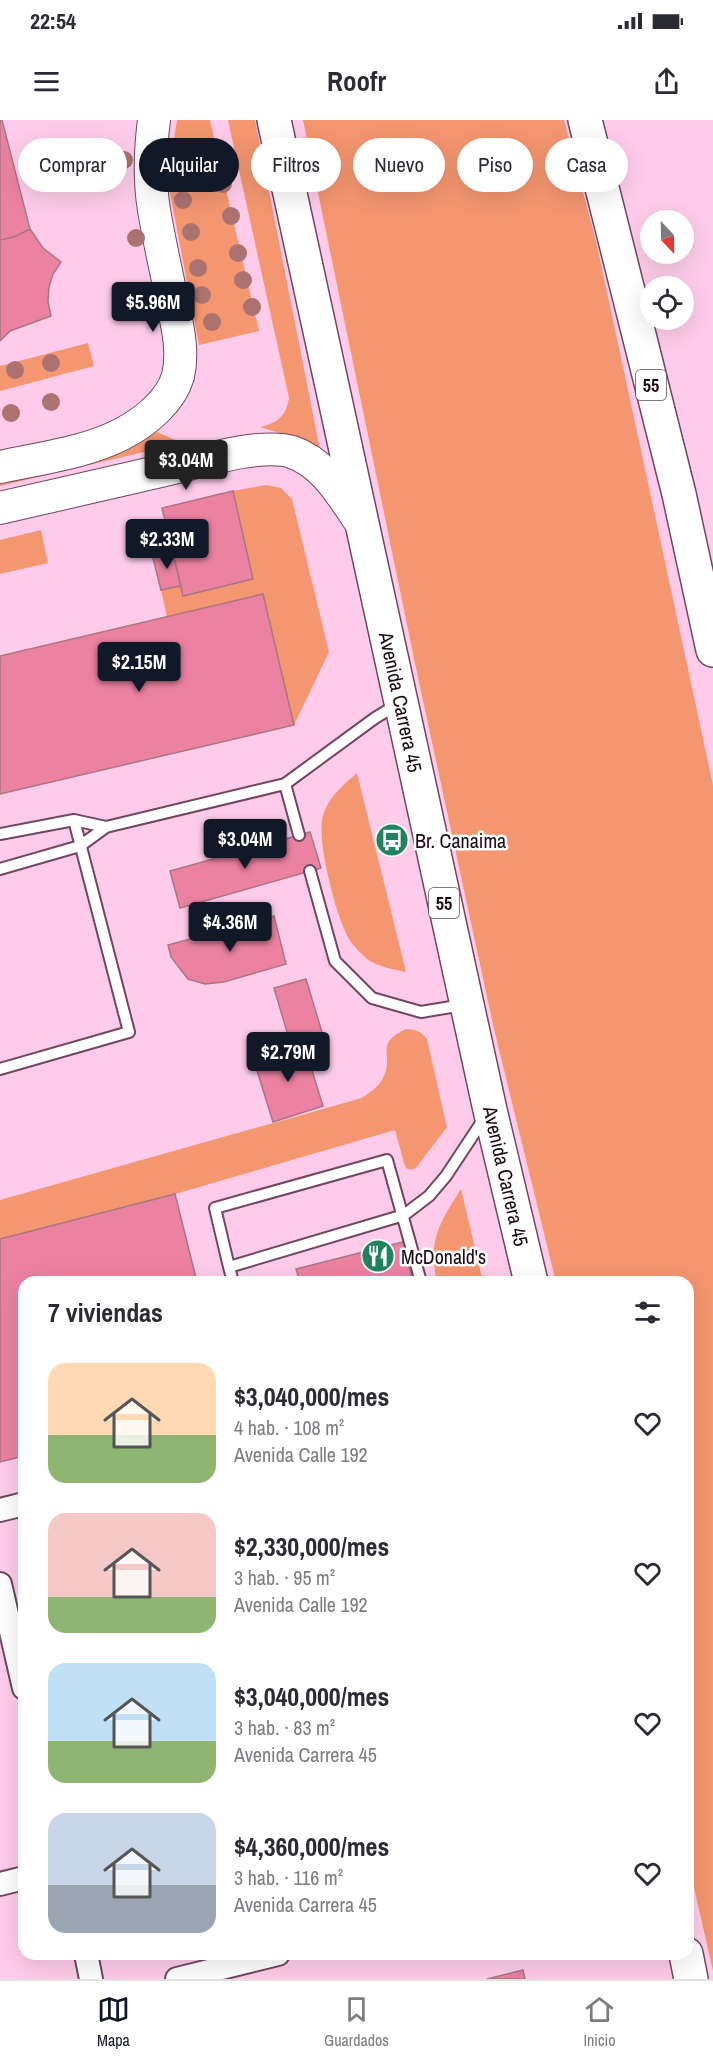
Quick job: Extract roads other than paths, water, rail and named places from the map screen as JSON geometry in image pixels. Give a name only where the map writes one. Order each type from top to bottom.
[{"type":"highway","name":"Avenida Carrera 45","points":[[274,120],[466,1004],[530,1276]]},
{"type":"highway","name":"55","points":[[585,120],[679,494],[713,650]]},
{"type":"highway","points":[[687,1960],[691,1979]]},
{"type":"main road","points":[[0,467],[70,452],[123,434],[158,408],[177,377],[180,341],[150,179],[149,162],[154,120]]},
{"type":"main road","points":[[0,508],[235,454],[279,449],[305,458],[322,471],[361,524]]},
{"type":"street","points":[[0,1510],[18,1506]]},
{"type":"street","points":[[0,1584],[18,1662]]},
{"type":"street","points":[[0,1884],[18,1880]]},
{"type":"street","points":[[87,1960],[91,1979]]},
{"type":"street","points":[[177,1979],[254,1960]]},
{"type":"lane","points":[[0,868],[80,846],[106,827],[285,784],[375,717],[401,702]]},
{"type":"lane","points":[[285,784],[299,835]]},
{"type":"lane","points":[[0,834],[74,820],[106,827]]},
{"type":"lane","points":[[0,1069],[129,1032],[74,820]]},
{"type":"lane","points":[[309,871],[335,961],[372,998],[420,1012],[466,1004]]},
{"type":"lane","points":[[229,1267],[404,1215],[429,1196],[446,1176],[490,1110]]},
{"type":"lane","points":[[231,1276],[215,1208],[387,1160],[419,1276]]},
{"type":"place","name":"Br. Canaima","points":[[392,840]]},
{"type":"place","name":"McDonald's","points":[[378,1256]]}]
